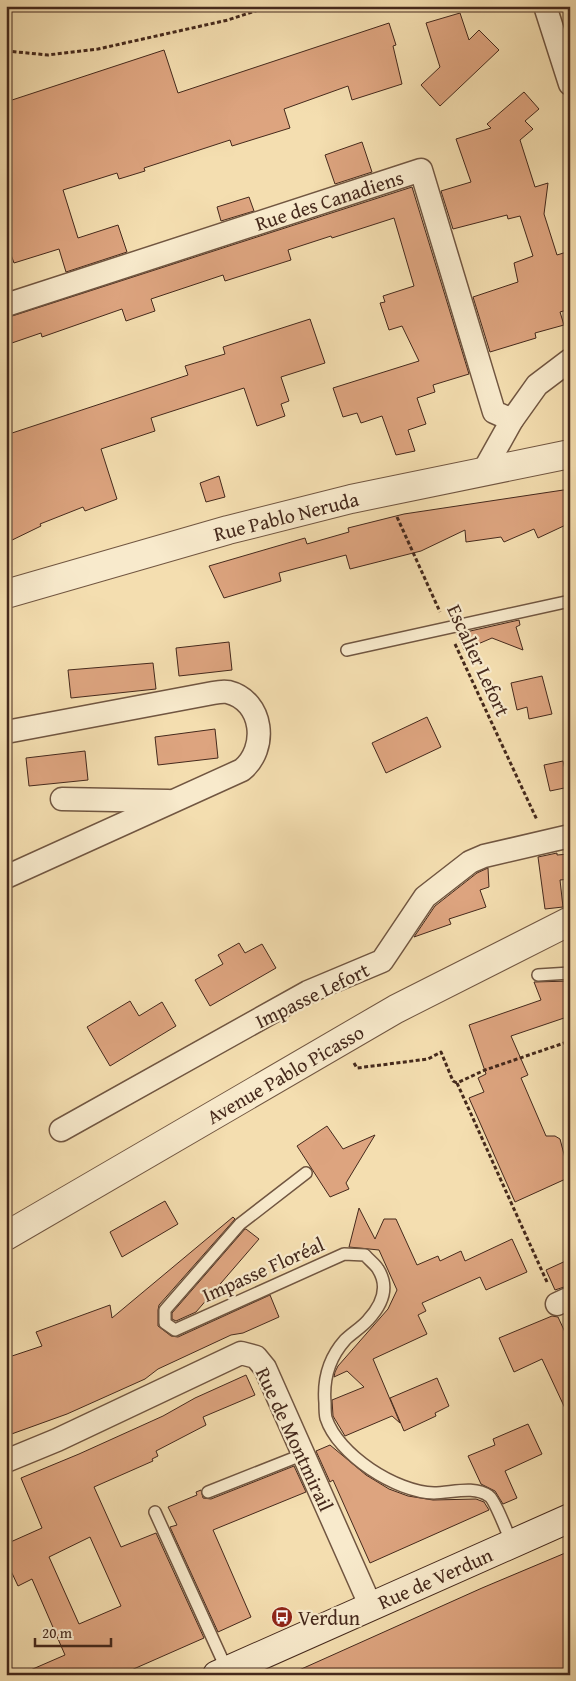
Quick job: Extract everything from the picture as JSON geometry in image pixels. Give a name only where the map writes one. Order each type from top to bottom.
[{"type":"street","points":[[546,6],[565,54],[570,84]]},
{"type":"street","name":"Rue des Canadiens","points":[[6,305],[421,170],[494,412],[512,420]]},
{"type":"street","points":[[484,470],[512,420],[537,385],[570,360]]},
{"type":"street","name":"Rue Pablo Neruda","points":[[6,594],[228,530],[385,491],[570,454]]},
{"type":"street","points":[[6,732],[226,692],[238,696],[252,708],[257,719],[258,742],[256,753],[242,770],[6,877]]},
{"type":"street","points":[[62,799],[173,802]]},
{"type":"street","name":"Impasse Lefort","points":[[61,1130],[308,992],[382,961],[426,897],[470,862],[484,856],[570,836]]},
{"type":"street","name":"Avenue Pablo Picasso","points":[[6,1236],[396,1009],[570,921]]},
{"type":"street","name":"Rue de Montmirail","points":[[6,1461],[57,1440],[241,1353],[256,1357],[266,1368],[371,1607]]},
{"type":"street","name":"Rue de Verdun","points":[[222,1673],[570,1518]]},
{"type":"lane","points":[[347,650],[570,601]]},
{"type":"lane","points":[[538,976],[570,974]]},
{"type":"lane","name":"Impasse Floréal","points":[[306,1173],[240,1224],[165,1310],[165,1323],[175,1330],[344,1254],[365,1256],[379,1269],[384,1288],[381,1304],[367,1321],[345,1340],[329,1364],[323,1387],[326,1418],[342,1446],[382,1477],[409,1488],[432,1493],[478,1490],[491,1497],[512,1543]]},
{"type":"lane","points":[[208,1492],[304,1454]]},
{"type":"lane","points":[[155,1512],[222,1673]]},
{"type":"path","points":[[6,51],[48,54],[98,49],[228,20],[270,6]]},
{"type":"path","name":"Escalier Lefort","points":[[385,491],[546,841]]},
{"type":"path","points":[[457,1083],[485,1070],[570,1041]]},
{"type":"path","points":[[362,1067],[428,1060],[441,1052],[453,1081],[457,1083],[563,1301],[570,1332]]},
{"type":"building","points":[[460,13],[469,40],[479,30],[499,50],[440,106],[421,85],[440,67],[426,23]]},
{"type":"building","points":[[389,23],[396,45],[393,46],[402,84],[352,100],[348,86],[284,109],[290,128],[232,146],[230,140],[144,168],[145,171],[119,179],[117,173],[63,190],[78,238],[118,225],[127,252],[66,272],[59,249],[14,263],[6,241],[6,102],[164,50],[178,93]]},
{"type":"building","points":[[524,92],[539,109],[525,121],[533,129],[520,140],[535,187],[548,183],[544,214],[557,255],[570,251],[570,309],[560,312],[564,325],[535,333],[536,338],[490,352],[473,297],[518,282],[514,263],[533,256],[520,216],[508,219],[507,215],[453,229],[441,191],[471,182],[456,139],[491,128],[487,124]]},
{"type":"building","points":[[362,142],[372,172],[335,184],[325,155]]},
{"type":"building","points":[[412,187],[469,374],[433,385],[435,392],[417,398],[426,424],[408,430],[415,451],[396,455],[382,416],[361,423],[357,413],[343,417],[333,388],[419,361],[402,326],[389,330],[380,303],[385,302],[383,296],[414,286],[394,218],[288,250],[291,260],[225,281],[223,275],[151,299],[155,311],[126,321],[122,309],[42,337],[41,333],[6,345],[6,318]]},
{"type":"building","points":[[249,197],[254,211],[221,221],[217,207]]},
{"type":"building","points":[[310,319],[325,363],[281,377],[289,401],[281,404],[285,416],[257,426],[244,388],[151,418],[155,431],[101,449],[117,499],[85,511],[83,507],[40,524],[41,526],[6,543],[6,435],[188,375],[185,366],[225,354],[223,347]]},
{"type":"building","points":[[219,476],[225,497],[206,502],[200,483]]},
{"type":"building","points":[[570,489],[570,523],[538,538],[534,529],[504,542],[501,537],[466,542],[465,530],[421,551],[350,569],[346,555],[279,573],[281,581],[224,598],[209,566],[305,538],[307,544],[349,532],[348,528],[404,514]]},
{"type":"building","points":[[519,620],[520,625],[516,627],[523,650],[492,638],[464,650],[457,634]]},
{"type":"building","points":[[229,642],[232,670],[179,676],[176,648]]},
{"type":"building","points":[[153,663],[156,689],[71,698],[68,670]]},
{"type":"building","points":[[542,676],[552,714],[529,719],[527,707],[517,710],[511,683]]},
{"type":"building","points":[[427,717],[441,747],[386,773],[372,743]]},
{"type":"building","points":[[215,729],[218,758],[158,765],[155,737]]},
{"type":"building","points":[[85,751],[88,780],[29,786],[26,758]]},
{"type":"building","points":[[563,761],[569,787],[550,791],[544,765]]},
{"type":"building","points":[[557,853],[557,855],[570,854],[570,879],[560,880],[563,907],[545,909],[538,857]]},
{"type":"building","points":[[488,868],[489,887],[480,890],[486,907],[449,919],[451,924],[414,937],[435,906],[477,873]]},
{"type":"building","points":[[239,943],[245,953],[262,944],[276,968],[210,1006],[195,980],[223,964],[218,955]]},
{"type":"building","points":[[570,981],[570,1016],[511,1036],[528,1075],[521,1078],[546,1136],[555,1136],[560,1139],[570,1177],[515,1202],[469,1098],[484,1092],[478,1078],[486,1074],[469,1025],[541,1000],[534,982]]},
{"type":"building","points":[[130,1001],[139,1016],[162,1002],[176,1026],[110,1066],[87,1027]]},
{"type":"building","points":[[327,1126],[343,1149],[375,1135],[346,1183],[349,1189],[330,1197],[297,1146]]},
{"type":"building","points":[[165,1201],[178,1224],[122,1257],[110,1232]]},
{"type":"building","points":[[359,1208],[375,1239],[384,1219],[396,1219],[417,1265],[438,1256],[440,1261],[461,1251],[465,1261],[512,1239],[527,1272],[486,1290],[480,1277],[422,1303],[426,1311],[418,1315],[427,1334],[373,1359],[400,1423],[392,1416],[345,1436],[333,1416],[332,1400],[364,1387],[347,1371],[334,1377],[335,1372],[338,1366],[388,1309],[397,1290],[379,1250],[349,1247]]},
{"type":"building","points":[[233,1217],[235,1219],[159,1305],[158,1326],[171,1336],[178,1337],[270,1295],[279,1317],[243,1333],[231,1335],[158,1369],[145,1379],[67,1414],[6,1436],[6,1358],[42,1346],[36,1332],[110,1305],[112,1318]]},
{"type":"building","points":[[245,1229],[259,1239],[196,1312],[176,1321],[172,1319],[172,1313]]},
{"type":"building","points":[[570,1259],[570,1285],[555,1290],[546,1270]]},
{"type":"building","points":[[552,1316],[558,1317],[570,1343],[570,1419],[542,1359],[514,1372],[499,1338]]},
{"type":"building","points":[[246,1375],[255,1395],[203,1417],[206,1425],[156,1451],[158,1456],[152,1459],[153,1461],[94,1487],[121,1547],[156,1533],[204,1638],[120,1675],[19,1675],[65,1655],[32,1579],[18,1586],[11,1571],[6,1573],[6,1544],[42,1528],[21,1478],[163,1416],[195,1398]],"holes":[[[90,1537],[121,1606],[79,1624],[49,1557]]]},
{"type":"building","points":[[437,1378],[449,1406],[435,1413],[436,1416],[404,1431],[390,1398]]},
{"type":"building","points":[[528,1424],[542,1454],[505,1471],[517,1498],[503,1504],[495,1491],[481,1484],[468,1456],[495,1445],[493,1439]]},
{"type":"building","points":[[330,1445],[366,1475],[389,1489],[408,1496],[433,1500],[476,1499],[484,1502],[489,1510],[370,1563],[333,1480],[330,1482],[316,1451]]},
{"type":"building","points":[[294,1466],[306,1492],[213,1530],[251,1617],[218,1632],[170,1527],[177,1525],[168,1507],[197,1495],[196,1492],[201,1490],[203,1498],[211,1499]]},
{"type":"building","points":[[570,1551],[570,1675],[288,1675],[482,1588]]},
{"type":"place","name":"Verdun","points":[[282,1617]]}]
